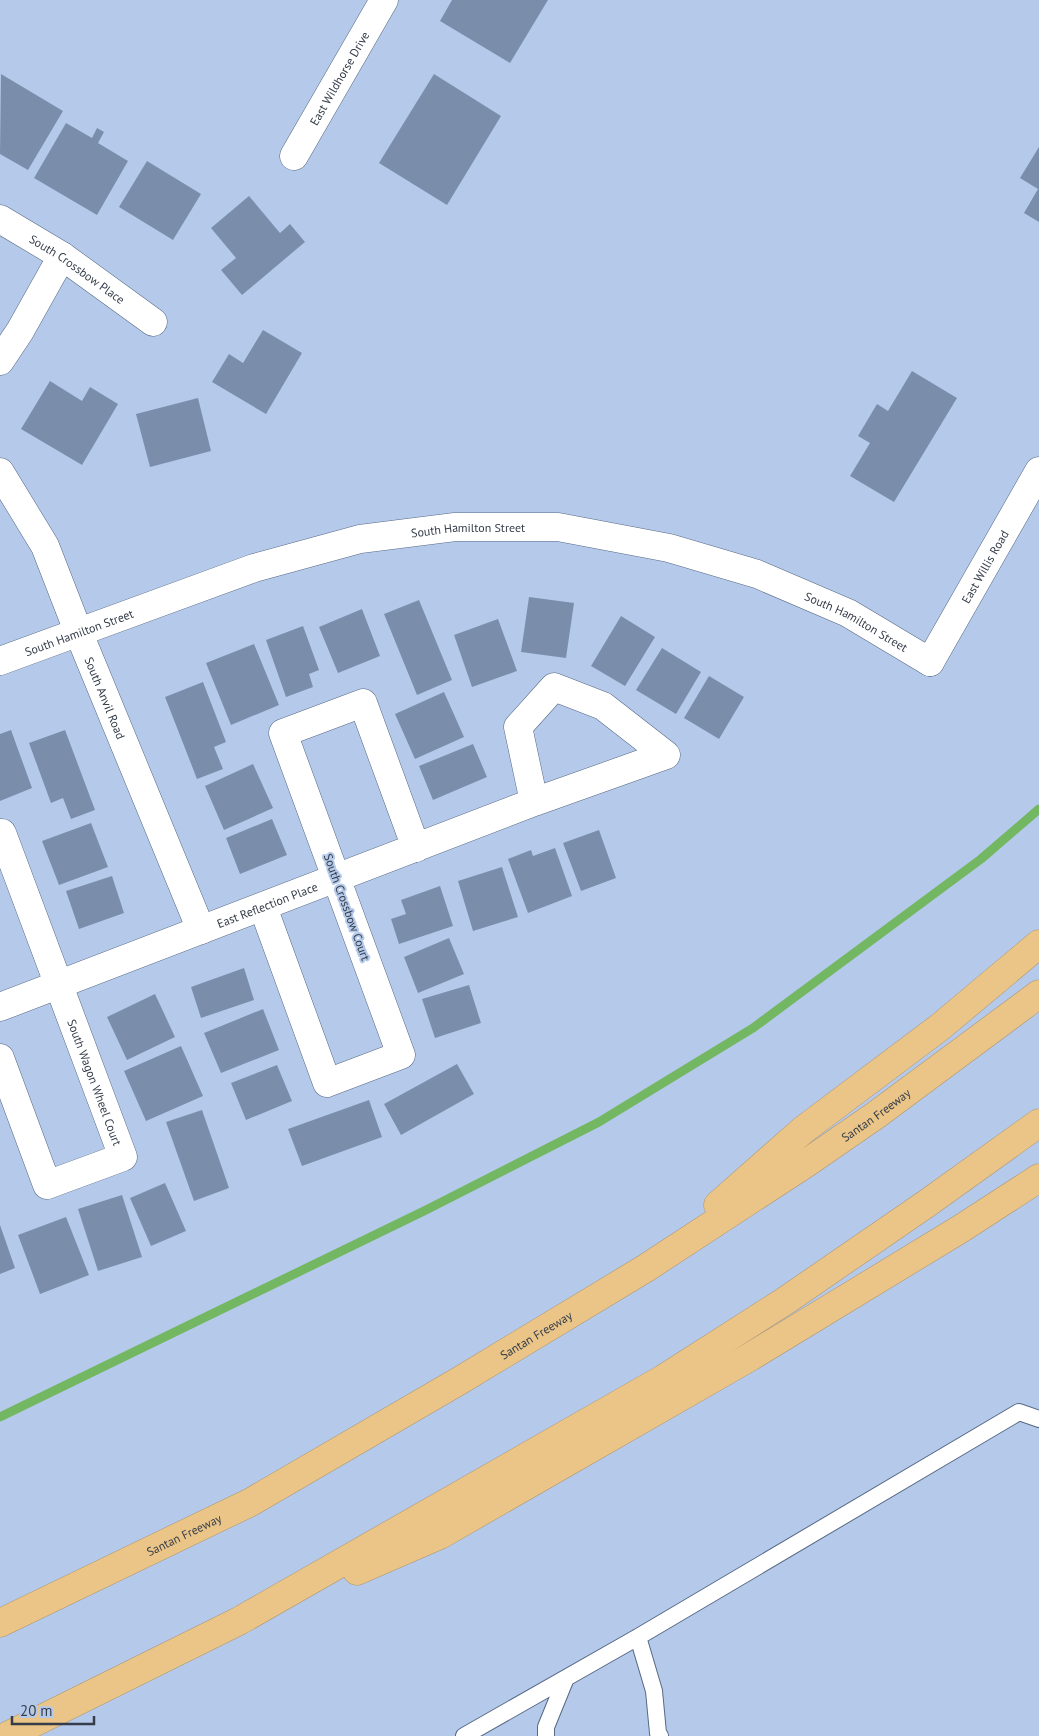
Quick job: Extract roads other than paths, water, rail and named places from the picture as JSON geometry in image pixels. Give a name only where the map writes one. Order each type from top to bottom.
[{"type":"highway","points":[[646,1268],[803,1130],[940,1027],[1039,944]]},
{"type":"highway","name":"Santan Freeway","points":[[0,1623],[251,1502],[459,1381],[646,1268],[876,1115],[1039,994]]},
{"type":"highway","points":[[7,1736],[238,1621],[663,1379],[785,1300],[910,1215],[1039,1123]]},
{"type":"highway","points":[[238,1621],[440,1536],[750,1357],[962,1228],[1039,1178]]},
{"type":"street","name":"East Wildhorse Drive","points":[[294,156],[384,0]]},
{"type":"street","name":"South Crossbow Place","points":[[0,219],[62,256],[152,322]]},
{"type":"street","points":[[0,361],[20,331],[62,256]]},
{"type":"street","name":"East Willis Road","points":[[930,662],[1039,471]]},
{"type":"street","name":"South Anvil Road","points":[[0,472],[45,546],[201,930]]},
{"type":"street","name":"South Hamilton Street","points":[[0,661],[254,568],[360,539],[455,527],[558,527],[669,548],[757,574],[848,613],[930,662]]},
{"type":"street","name":"East Reflection Place","points":[[0,1007],[534,802],[666,755],[604,706],[554,687],[518,728],[534,802]]},
{"type":"street","name":"South Crossbow Court","points":[[263,907],[327,1082],[401,1055],[283,733],[363,704],[416,848]]},
{"type":"street","name":"South Wagon Wheel Court","points":[[0,834],[2,833],[123,1157],[47,1185],[0,1058]]},
{"type":"lane","points":[[464,1736],[638,1637],[1019,1412],[1039,1419]]},
{"type":"lane","points":[[638,1637],[654,1690],[658,1733],[660,1736]]},
{"type":"lane","points":[[546,1736],[546,1726],[566,1678]]},
{"type":"waterway","points":[[0,1417],[426,1210],[599,1122],[753,1028],[981,859],[1039,809]]}]
